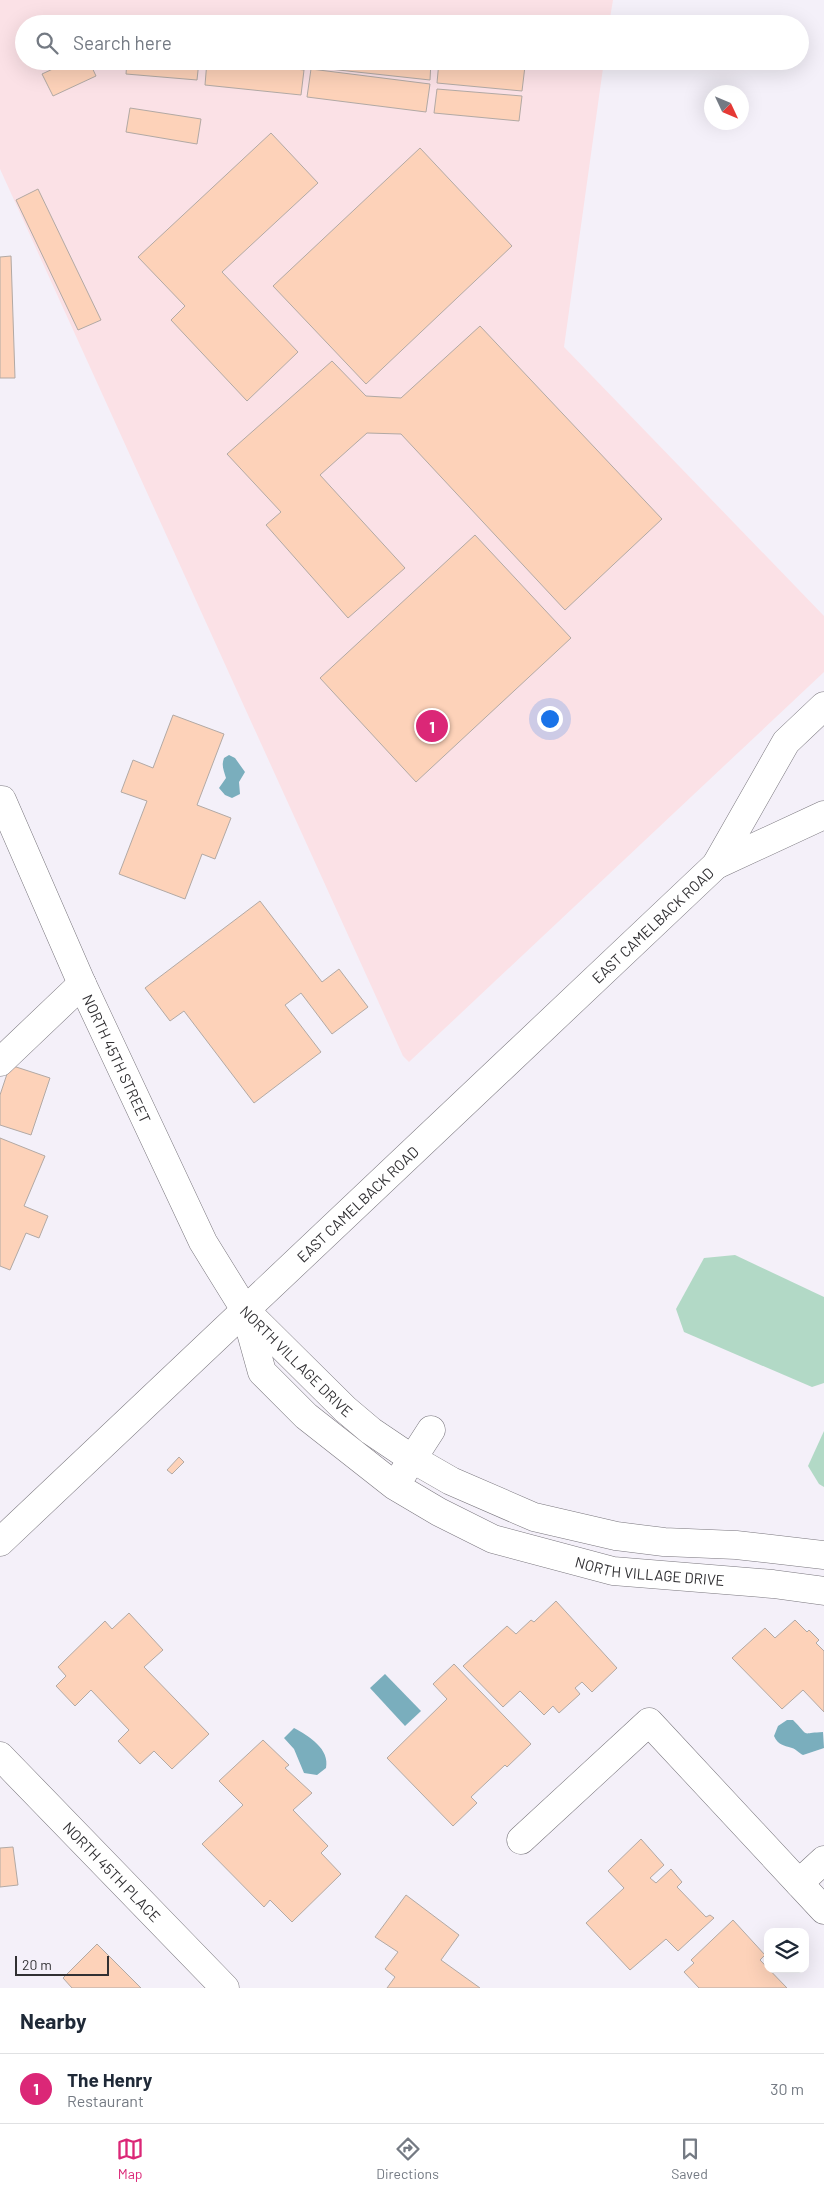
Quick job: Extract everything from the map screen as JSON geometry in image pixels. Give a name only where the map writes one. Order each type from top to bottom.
[{"type":"street","name":"EAST CAMELBACK ROAD","points":[[0,1542],[716,865],[786,742],[824,706]]},
{"type":"street","name":"NORTH 45TH STREET","points":[[1,800],[82,984],[204,1242],[245,1310]]},
{"type":"street","name":"EAST CAMELBACK ROAD","points":[[716,865],[824,815]]},
{"type":"street","points":[[0,1062],[82,984]]},
{"type":"street","name":"NORTH VILLAGE DRIVE","points":[[245,1310],[371,1431],[411,1458],[451,1481],[534,1516],[616,1536],[664,1542],[744,1546],[824,1555]]},
{"type":"street","name":"NORTH VILLAGE DRIVE","points":[[245,1310],[262,1372],[306,1416],[395,1486],[439,1512],[493,1539],[613,1571],[773,1584],[824,1591]]},
{"type":"street","points":[[395,1486],[411,1458],[431,1430]]},
{"type":"street","points":[[521,1840],[649,1722],[824,1910]]},
{"type":"street","name":"NORTH 45TH PLACE","points":[[0,1756],[225,1988]]},
{"type":"street","points":[[799,1883],[824,1860]]},
{"type":"shaded area","points":[[0,0],[613,0],[610,15],[15,15],[15,70],[603,70],[564,347],[824,616],[824,672],[409,1062],[403,1056],[0,169]]},
{"type":"green space","points":[[735,1255],[824,1297],[824,1383],[812,1387],[684,1332],[676,1309],[704,1258]]},
{"type":"green space","points":[[824,1431],[824,1487],[819,1484],[808,1466]]},
{"type":"water","points":[[229,755],[235,758],[245,772],[239,782],[240,794],[232,798],[225,795],[219,788],[226,778],[223,761]]},
{"type":"water","points":[[385,1674],[421,1711],[405,1726],[370,1688]]},
{"type":"water","points":[[787,1720],[793,1720],[806,1733],[823,1732],[824,1748],[803,1755],[779,1743],[774,1736],[778,1726]]},
{"type":"water","points":[[294,1728],[312,1739],[325,1755],[326,1768],[317,1775],[304,1773],[294,1749],[284,1738]]},
{"type":"building","points":[[51,70],[93,70],[96,76],[53,96],[42,74]]},
{"type":"building","points":[[126,70],[198,70],[197,80],[126,74]]},
{"type":"building","points":[[206,70],[304,70],[301,95],[205,85]]},
{"type":"building","points":[[311,70],[430,84],[426,112],[307,97]]},
{"type":"building","points":[[338,70],[431,70],[430,80]]},
{"type":"building","points":[[438,70],[525,70],[522,91],[437,83]]},
{"type":"building","points":[[437,89],[522,96],[519,121],[434,113]]},
{"type":"building","points":[[130,108],[201,119],[197,144],[126,132]]},
{"type":"building","points":[[271,133],[318,183],[222,272],[298,352],[247,401],[171,320],[185,306],[138,257]]},
{"type":"building","points":[[420,148],[512,246],[366,384],[273,286]]},
{"type":"building","points":[[38,189],[101,320],[78,330],[16,200]]},
{"type":"building","points":[[11,256],[15,378],[0,378],[0,257]]},
{"type":"building","points":[[480,326],[662,519],[565,610],[401,434],[367,433],[320,475],[405,568],[348,618],[266,525],[281,512],[227,454],[332,361],[366,396],[401,398]]},
{"type":"building","points":[[475,535],[571,638],[416,782],[320,678]]},
{"type":"building","points":[[173,715],[224,734],[197,805],[231,818],[215,859],[202,854],[185,899],[119,874],[147,801],[121,792],[133,760],[153,768]]},
{"type":"building","points":[[260,901],[322,982],[339,969],[368,1007],[332,1034],[301,993],[285,1005],[321,1052],[254,1103],[184,1011],[170,1021],[145,988]]},
{"type":"building","points":[[10,1065],[50,1078],[31,1135],[0,1125],[0,1095]]},
{"type":"building","points":[[0,1138],[45,1156],[24,1206],[48,1216],[39,1238],[26,1233],[10,1270],[0,1266]]},
{"type":"building","points":[[179,1457],[184,1462],[172,1474],[167,1470]]},
{"type":"building","points":[[556,1601],[617,1668],[592,1692],[582,1682],[575,1688],[580,1694],[559,1713],[553,1706],[544,1715],[520,1691],[503,1707],[463,1666],[507,1626],[516,1634],[531,1620],[534,1622]]},
{"type":"building","points":[[129,1613],[163,1650],[144,1667],[209,1734],[172,1769],[154,1751],[140,1764],[118,1741],[129,1730],[91,1690],[75,1706],[56,1686],[66,1676],[58,1667],[105,1621],[112,1629]]},
{"type":"building","points":[[795,1620],[807,1632],[809,1630],[819,1640],[816,1643],[824,1651],[824,1712],[803,1690],[782,1709],[732,1658],[765,1628],[775,1638]]},
{"type":"building","points":[[454,1664],[531,1744],[471,1797],[477,1803],[453,1826],[387,1758],[447,1699],[433,1684]]},
{"type":"building","points":[[263,1740],[289,1765],[285,1768],[312,1793],[293,1810],[328,1846],[321,1853],[341,1874],[292,1922],[270,1900],[264,1907],[202,1844],[243,1805],[219,1781]]},
{"type":"building","points":[[641,1839],[664,1865],[650,1878],[656,1883],[671,1869],[682,1882],[677,1887],[706,1917],[710,1915],[714,1918],[678,1951],[666,1939],[630,1970],[586,1923],[624,1888],[608,1871]]},
{"type":"building","points":[[13,1847],[18,1885],[0,1887],[0,1848]]},
{"type":"building","points":[[406,1895],[459,1935],[441,1960],[480,1988],[387,1988],[395,1977],[385,1969],[398,1952],[375,1937]]},
{"type":"building","points":[[733,1920],[764,1954],[760,1960],[764,1964],[764,1973],[773,1973],[787,1988],[699,1988],[684,1972],[694,1963],[691,1960]]},
{"type":"building","points":[[97,1944],[141,1988],[72,1988],[63,1978]]},
{"type":"place","name":"The Henry","points":[[432,726]]}]
